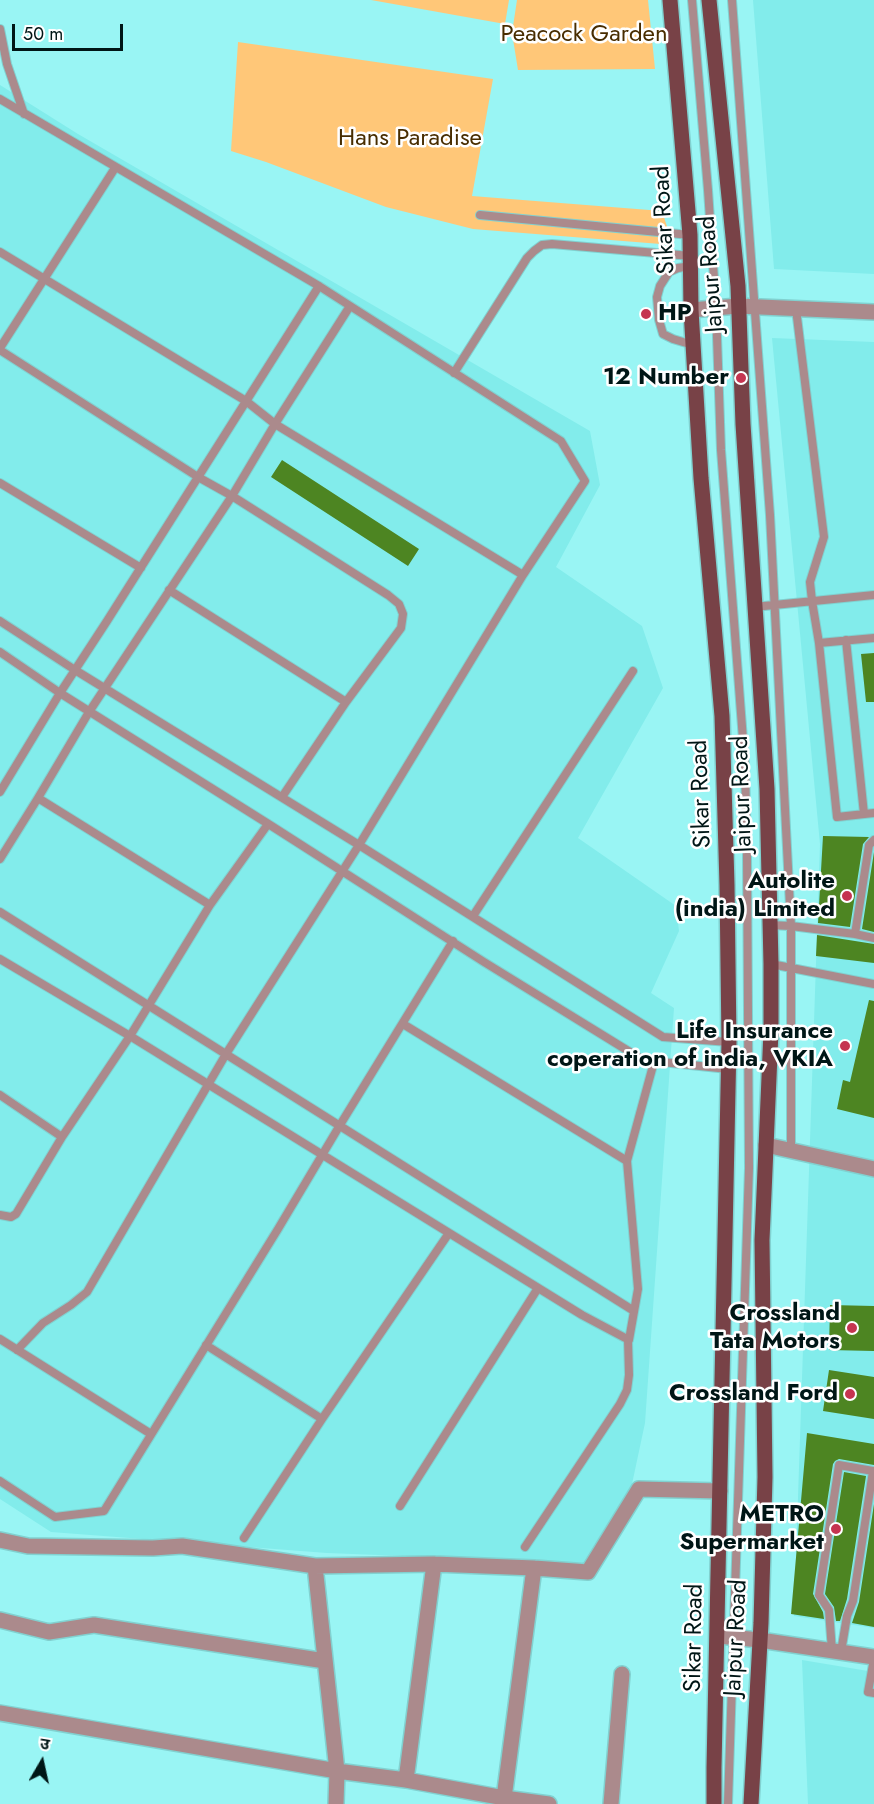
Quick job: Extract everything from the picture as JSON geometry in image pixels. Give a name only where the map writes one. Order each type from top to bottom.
[{"type":"main road","name":"Sikar Road","points":[[670,0],[690,235],[691,310],[701,478],[722,716],[729,1042],[714,1804]]},
{"type":"main road","name":"Jaipur Road","points":[[709,0],[738,306],[743,424],[767,789],[771,1031],[762,1240],[765,1477],[760,1640],[751,1804]]},
{"type":"street","points":[[691,310],[738,306],[874,312]]},
{"type":"street","points":[[766,1145],[874,1169]]},
{"type":"street","points":[[0,1540],[28,1546],[153,1548],[182,1546],[315,1566],[434,1564],[588,1572],[639,1489],[720,1491]]},
{"type":"street","points":[[406,1780],[434,1564]]},
{"type":"street","points":[[315,1566],[337,1771],[336,1804]]},
{"type":"street","points":[[509,1800],[534,1568]]},
{"type":"street","points":[[0,1620],[49,1632],[94,1624],[326,1661]]},
{"type":"street","points":[[718,1636],[760,1640],[874,1658]]},
{"type":"street","points":[[610,1804],[622,1674]]},
{"type":"street","points":[[0,1713],[337,1771],[406,1780],[509,1800],[549,1804]]},
{"type":"lane","points":[[692,0],[708,190],[722,450],[745,766],[748,891],[749,1168],[728,1804]]},
{"type":"lane","points":[[732,0],[756,307],[791,926],[791,1151]]},
{"type":"lane","points":[[0,30],[7,64],[24,114]]},
{"type":"lane","points":[[0,99],[319,286],[561,441],[585,481],[523,575],[359,845],[207,1084],[87,1292],[43,1323],[17,1350]]},
{"type":"lane","points":[[115,168],[0,349],[198,477],[388,595],[399,604],[403,614],[401,628],[346,702],[282,797]]},
{"type":"lane","points":[[480,215],[690,235]]},
{"type":"lane","points":[[454,373],[527,258],[542,245],[552,244],[691,261]]},
{"type":"lane","points":[[0,252],[246,401],[275,424],[523,575]]},
{"type":"lane","points":[[691,261],[669,272],[660,286],[657,297],[663,334],[693,345]]},
{"type":"lane","points":[[0,792],[60,693],[319,286]]},
{"type":"lane","points":[[0,859],[104,688],[232,496],[350,306]]},
{"type":"lane","points":[[796,309],[824,537],[810,582],[819,643],[837,817],[874,813]]},
{"type":"lane","points":[[0,483],[141,568]]},
{"type":"lane","points":[[169,590],[346,702]]},
{"type":"lane","points":[[754,607],[874,595]]},
{"type":"lane","points":[[0,621],[663,1037],[729,1042]]},
{"type":"lane","points":[[819,643],[874,638]]},
{"type":"lane","points":[[846,640],[864,814]]},
{"type":"lane","points":[[0,652],[89,712],[643,1060],[728,1069]]},
{"type":"lane","points":[[473,916],[633,670]]},
{"type":"lane","points":[[38,798],[210,904]]},
{"type":"lane","points":[[0,1215],[11,1217],[16,1214],[62,1137],[149,1006],[210,904],[268,824]]},
{"type":"lane","points":[[855,933],[869,845],[874,840]]},
{"type":"lane","points":[[0,912],[634,1311]]},
{"type":"lane","points":[[770,925],[855,933],[874,938]]},
{"type":"lane","points":[[0,1481],[55,1517],[104,1511],[453,941]]},
{"type":"lane","points":[[0,959],[130,1036],[582,1315],[628,1340]]},
{"type":"lane","points":[[771,964],[874,984]]},
{"type":"lane","points":[[403,1024],[627,1161]]},
{"type":"lane","points":[[525,1547],[627,1390],[628,1340],[638,1288],[627,1161],[654,1062]]},
{"type":"lane","points":[[0,1095],[62,1137]]},
{"type":"lane","points":[[244,1538],[449,1233]]},
{"type":"lane","points":[[400,1506],[538,1288]]},
{"type":"lane","points":[[0,1339],[151,1434]]},
{"type":"lane","points":[[207,1345],[322,1419]]},
{"type":"lane","points":[[839,1465],[873,1471],[853,1601],[836,1651],[829,1610],[819,1595],[839,1465]]},
{"type":"lane","points":[[874,1658],[868,1692],[874,1693]]},
{"type":"shaded area","points":[[753,0],[874,0],[874,274],[774,269]]},
{"type":"shaded area","points":[[0,85],[78,134],[590,431],[600,485],[556,567],[642,626],[663,688],[578,838],[676,906],[679,931],[651,993],[674,1008],[645,1423],[632,1484],[583,1563],[327,1553],[51,1532],[0,1499]]},
{"type":"shaded area","points":[[772,338],[874,342],[874,1628],[794,1616],[820,844]]},
{"type":"shaded area","points":[[802,1660],[874,1672],[874,1804],[808,1804]]},
{"type":"green space","points":[[371,0],[509,0],[505,24]]},
{"type":"green space","name":"Peacock Garden","points":[[517,0],[648,0],[655,69],[518,70],[512,33]]},
{"type":"green space","name":"Hans Paradise","points":[[238,42],[493,79],[472,196],[662,211],[673,245],[473,229],[386,207],[231,151]]},
{"type":"building","points":[[282,460],[419,549],[408,566],[271,477]]},
{"type":"building","points":[[874,653],[874,702],[866,702],[861,654]]},
{"type":"building","points":[[823,836],[869,837],[863,844],[850,927],[818,923]]},
{"type":"building","points":[[874,852],[874,932],[862,929]]},
{"type":"building","points":[[817,935],[874,944],[874,963],[816,956]]},
{"type":"building","points":[[869,1000],[874,1001],[874,1118],[837,1109],[843,1080],[850,1082]]},
{"type":"building","name":"Crossland Tata Motors","points":[[830,1305],[874,1306],[874,1351],[829,1350]]},
{"type":"building","name":"Crossland Ford","points":[[829,1370],[874,1377],[874,1419],[823,1411]]},
{"type":"building","points":[[807,1433],[874,1444],[874,1465],[839,1459],[833,1464],[813,1594],[823,1612],[824,1619],[791,1614]]},
{"type":"building","points":[[844,1472],[866,1476],[847,1599],[840,1621],[836,1621],[834,1607],[825,1594]]},
{"type":"building","points":[[874,1504],[874,1627],[852,1623],[859,1602]]},
{"type":"place","name":"HP","points":[[646,314]]},
{"type":"place","name":"12 Number","points":[[741,378]]},
{"type":"place","name":"Autolite (india) Limited","points":[[847,896]]},
{"type":"place","name":"Life Insurance coperation of india, VKIA","points":[[845,1046]]},
{"type":"place","name":"Crossland Tata Motors","points":[[852,1328]]},
{"type":"place","name":"Crossland Ford","points":[[850,1394]]},
{"type":"place","name":"METRO Supermarket","points":[[836,1529]]}]
